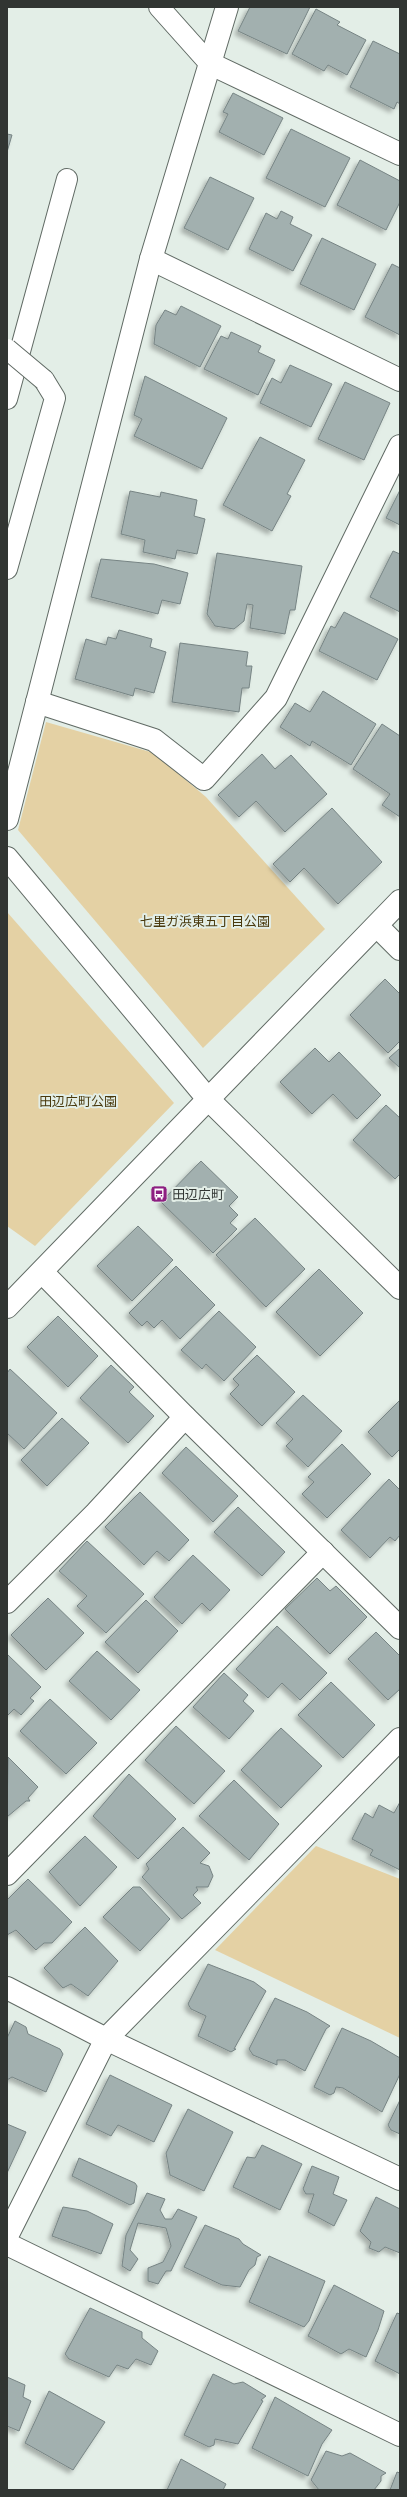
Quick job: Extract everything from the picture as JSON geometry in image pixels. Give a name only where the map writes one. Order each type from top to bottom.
[{"type":"street","points":[[7,819],[151,259],[227,7]]},
{"type":"street","points":[[209,63],[400,154]]},
{"type":"street","points":[[151,259],[400,380]]},
{"type":"street","points":[[37,702],[154,740],[204,779],[276,698],[400,446]]},
{"type":"street","points":[[7,858],[208,1099],[400,1288]]},
{"type":"street","points":[[7,1307],[378,926],[400,901]]},
{"type":"street","points":[[378,926],[400,949]]},
{"type":"street","points":[[42,1272],[186,1417],[400,1628]]},
{"type":"street","points":[[7,1602],[96,1513],[186,1417]]},
{"type":"street","points":[[7,1874],[323,1552]]},
{"type":"street","points":[[7,2236],[106,2039],[400,1739]]},
{"type":"street","points":[[7,1988],[106,2039],[400,2179]]},
{"type":"street","points":[[7,2244],[400,2435]]},
{"type":"lane","points":[[159,7],[209,63]]},
{"type":"lane","points":[[7,399],[67,179]]},
{"type":"lane","points":[[7,349],[44,380],[55,398],[7,569]]},
{"type":"green space","name":"七里ガ浜東五丁目公園","points":[[46,722],[154,753],[206,797],[325,929],[203,1048],[18,830]]},
{"type":"green space","name":"田辺広町公園","points":[[7,912],[174,1103],[35,1246],[7,1226]]},
{"type":"green space","points":[[316,1846],[400,1879],[400,2038],[215,1950]]},
{"type":"building","points":[[250,7],[310,7],[287,54],[238,31]]},
{"type":"building","points":[[316,9],[340,22],[337,25],[366,40],[347,75],[328,65],[324,71],[292,54]]},
{"type":"building","points":[[373,41],[400,54],[400,104],[397,102],[394,109],[350,87]]},
{"type":"building","points":[[233,93],[283,118],[264,155],[219,132],[228,114],[223,112]]},
{"type":"building","points":[[291,129],[350,158],[325,207],[266,178]]},
{"type":"building","points":[[7,134],[12,135],[7,152]]},
{"type":"building","points":[[360,160],[400,181],[400,202],[386,230],[337,205]]},
{"type":"building","points":[[210,177],[254,198],[228,250],[184,228]]},
{"type":"building","points":[[281,211],[293,217],[290,224],[312,235],[293,271],[249,249],[266,213],[277,219]]},
{"type":"building","points":[[322,238],[376,264],[354,310],[300,284]]},
{"type":"building","points":[[392,264],[400,268],[400,335],[365,317]]},
{"type":"building","points":[[181,306],[221,326],[200,367],[154,344],[156,325],[165,310],[176,315]]},
{"type":"building","points":[[231,332],[261,346],[258,352],[275,360],[258,395],[204,369],[221,336],[228,339]]},
{"type":"building","points":[[290,365],[332,384],[311,427],[260,403],[272,378],[281,383]]},
{"type":"building","points":[[145,376],[227,418],[202,469],[134,436],[142,419],[134,415]]},
{"type":"building","points":[[345,382],[390,403],[364,460],[318,439]]},
{"type":"building","points":[[260,437],[305,460],[287,494],[291,496],[272,531],[223,505]]},
{"type":"building","points":[[400,490],[400,525],[386,518]]},
{"type":"building","points":[[130,491],[160,497],[161,492],[197,500],[194,516],[205,519],[197,554],[177,550],[175,559],[143,552],[145,540],[121,534]]},
{"type":"building","points":[[393,551],[400,554],[400,612],[370,597]]},
{"type":"building","points":[[217,553],[302,566],[295,610],[290,610],[285,634],[250,628],[253,605],[247,604],[244,621],[234,629],[215,626],[207,614]]},
{"type":"building","points":[[101,559],[154,564],[188,573],[180,604],[162,600],[158,614],[91,597]]},
{"type":"building","points":[[344,612],[398,639],[377,680],[319,651],[331,626],[335,628]]},
{"type":"building","points":[[119,630],[152,639],[150,647],[166,652],[154,693],[135,688],[133,696],[75,679],[86,639],[106,645],[108,637],[116,639]]},
{"type":"building","points":[[180,643],[248,652],[246,666],[252,666],[249,688],[242,688],[239,712],[172,702]]},
{"type":"building","points":[[323,691],[376,724],[351,765],[312,741],[310,746],[280,727],[295,703],[310,712]]},
{"type":"building","points":[[382,724],[400,736],[400,817],[382,805],[390,794],[353,769]]},
{"type":"building","points":[[262,754],[275,769],[291,755],[327,794],[285,832],[256,801],[239,817],[218,795]]},
{"type":"building","points":[[332,808],[382,862],[338,904],[304,868],[290,882],[273,864]]},
{"type":"building","points":[[385,979],[400,994],[400,1041],[388,1053],[350,1015]]},
{"type":"building","points":[[315,1048],[329,1062],[339,1052],[381,1095],[357,1119],[333,1094],[312,1114],[280,1082]]},
{"type":"building","points":[[400,1048],[400,1068],[389,1058]]},
{"type":"building","points":[[386,1105],[400,1118],[400,1174],[395,1179],[353,1140]]},
{"type":"building","points":[[201,1161],[238,1197],[229,1206],[238,1215],[230,1223],[237,1229],[213,1253],[161,1202]]},
{"type":"building","points":[[255,1218],[305,1269],[266,1307],[216,1255]]},
{"type":"building","points":[[138,1226],[173,1260],[132,1301],[97,1266]]},
{"type":"building","points":[[176,1266],[215,1305],[180,1339],[162,1320],[154,1328],[147,1321],[142,1326],[129,1313]]},
{"type":"building","points":[[319,1269],[363,1313],[320,1356],[276,1312]]},
{"type":"building","points":[[219,1311],[256,1347],[224,1381],[206,1364],[202,1369],[181,1350]]},
{"type":"building","points":[[58,1316],[98,1356],[68,1387],[27,1347]]},
{"type":"building","points":[[257,1355],[295,1392],[262,1426],[230,1394],[239,1385],[233,1379]]},
{"type":"building","points":[[111,1365],[134,1387],[129,1392],[154,1416],[128,1443],[80,1398]]},
{"type":"building","points":[[10,1369],[57,1413],[24,1449],[7,1433],[7,1373]]},
{"type":"building","points":[[303,1395],[342,1431],[308,1467],[286,1446],[293,1439],[276,1423]]},
{"type":"building","points":[[400,1400],[400,1449],[392,1457],[368,1432]]},
{"type":"building","points":[[62,1418],[89,1443],[47,1486],[21,1460]]},
{"type":"building","points":[[342,1444],[371,1474],[327,1518],[302,1494],[314,1482],[308,1477]]},
{"type":"building","points":[[186,1447],[238,1496],[213,1522],[162,1473]]},
{"type":"building","points":[[389,1479],[400,1490],[400,1535],[395,1541],[390,1537],[370,1558],[341,1530]]},
{"type":"building","points":[[140,1492],[189,1540],[169,1561],[157,1551],[144,1565],[105,1527]]},
{"type":"building","points":[[238,1507],[285,1552],[262,1576],[214,1532]]},
{"type":"building","points":[[87,1541],[144,1594],[106,1633],[77,1606],[87,1596],[59,1571]]},
{"type":"building","points":[[193,1555],[230,1590],[210,1611],[202,1603],[182,1624],[154,1597]]},
{"type":"building","points":[[317,1578],[330,1591],[336,1586],[367,1617],[330,1654],[285,1609]]},
{"type":"building","points":[[48,1598],[84,1633],[46,1670],[11,1635]]},
{"type":"building","points":[[146,1600],[178,1631],[138,1673],[105,1642]]},
{"type":"building","points":[[277,1626],[327,1673],[300,1700],[282,1683],[268,1698],[236,1669]]},
{"type":"building","points":[[376,1632],[400,1656],[400,1689],[388,1700],[348,1659]]},
{"type":"building","points":[[97,1651],[140,1690],[111,1720],[69,1681]]},
{"type":"building","points":[[7,1654],[41,1687],[30,1698],[34,1701],[21,1715],[14,1709],[7,1716]]},
{"type":"building","points":[[224,1673],[248,1695],[243,1701],[254,1711],[229,1739],[193,1707]]},
{"type":"building","points":[[331,1682],[375,1725],[343,1758],[298,1715]]},
{"type":"building","points":[[50,1699],[97,1743],[66,1774],[20,1731]]},
{"type":"building","points":[[176,1726],[225,1771],[194,1804],[145,1760]]},
{"type":"building","points":[[281,1728],[322,1766],[281,1808],[241,1770]]},
{"type":"building","points":[[8,1757],[38,1787],[28,1798],[30,1801],[26,1801],[7,1817]]},
{"type":"building","points":[[129,1774],[176,1819],[138,1859],[93,1816]]},
{"type":"building","points":[[234,1780],[279,1824],[249,1860],[199,1816]]},
{"type":"building","points":[[400,1802],[400,1870],[370,1855],[373,1850],[352,1839],[365,1813],[373,1818],[379,1805],[394,1813]]},
{"type":"building","points":[[183,1827],[210,1853],[200,1863],[209,1866],[213,1876],[208,1887],[196,1887],[198,1890],[193,1895],[201,1903],[182,1919],[142,1877],[149,1869],[146,1864]]},
{"type":"building","points":[[85,1836],[117,1867],[80,1906],[49,1872]]},
{"type":"building","points":[[28,1879],[72,1922],[52,1943],[44,1943],[36,1950],[16,1930],[7,1935],[7,1900]]},
{"type":"building","points":[[133,1887],[140,1887],[170,1919],[140,1951],[103,1917]]},
{"type":"building","points":[[85,1927],[118,1961],[88,1996],[71,1984],[63,1988],[44,1968]]},
{"type":"building","points":[[208,1964],[254,1982],[266,1991],[234,2049],[236,2049],[231,2052],[198,2036],[206,2016],[191,2009],[188,2004]]},
{"type":"building","points":[[275,1998],[307,2012],[330,2026],[326,2029],[305,2071],[285,2060],[277,2060],[277,2065],[253,2055],[249,2049]]},
{"type":"building","points":[[15,2021],[26,2027],[28,2034],[60,2049],[63,2054],[46,2092],[12,2077],[7,2080],[7,2038]]},
{"type":"building","points":[[342,2028],[371,2041],[400,2058],[400,2074],[382,2112],[343,2088],[336,2087],[334,2093],[330,2095],[314,2087]]},
{"type":"building","points":[[110,2075],[172,2105],[154,2142],[118,2125],[111,2136],[86,2124]]},
{"type":"building","points":[[400,2100],[400,2134],[391,2130],[388,2125]]},
{"type":"building","points":[[188,2109],[233,2132],[204,2191],[170,2175],[166,2153]]},
{"type":"building","points":[[7,2124],[26,2132],[7,2173]]},
{"type":"building","points":[[262,2145],[302,2164],[280,2210],[233,2187],[247,2157],[255,2158]]},
{"type":"building","points":[[79,2158],[135,2183],[137,2186],[134,2203],[130,2205],[72,2176]]},
{"type":"building","points":[[312,2166],[339,2177],[333,2194],[347,2200],[334,2226],[308,2212],[314,2194],[306,2194],[303,2189]]},
{"type":"building","points":[[147,2193],[165,2199],[160,2210],[165,2219],[172,2219],[178,2209],[197,2217],[171,2271],[166,2271],[158,2284],[148,2281],[148,2268],[163,2262],[171,2246],[166,2228],[138,2223],[130,2250],[138,2259],[130,2271],[122,2266],[126,2235]]},
{"type":"building","points":[[376,2197],[400,2209],[400,2253],[385,2247],[379,2252],[369,2248],[371,2242],[360,2231]]},
{"type":"building","points":[[63,2207],[87,2211],[113,2224],[101,2254],[52,2236]]},
{"type":"building","points":[[205,2225],[239,2239],[243,2244],[261,2255],[257,2257],[255,2265],[249,2270],[240,2287],[222,2285],[184,2267]]},
{"type":"building","points":[[269,2256],[325,2281],[309,2321],[304,2327],[249,2302]]},
{"type":"building","points":[[334,2285],[384,2311],[378,2330],[366,2357],[349,2349],[341,2354],[308,2336]]},
{"type":"building","points":[[90,2308],[142,2332],[142,2338],[158,2351],[151,2365],[136,2359],[128,2369],[117,2365],[109,2377],[69,2359],[65,2354]]},
{"type":"building","points":[[397,2313],[400,2314],[400,2374],[375,2361]]},
{"type":"building","points":[[213,2374],[234,2384],[243,2382],[266,2396],[261,2400],[263,2401],[238,2444],[215,2439],[214,2445],[209,2447],[184,2435]]},
{"type":"building","points":[[7,2377],[25,2385],[23,2397],[31,2401],[19,2431],[7,2426]]},
{"type":"building","points":[[49,2391],[105,2422],[73,2470],[25,2443]]},
{"type":"building","points":[[275,2397],[332,2430],[322,2444],[308,2476],[252,2448]]},
{"type":"building","points":[[326,2451],[342,2456],[350,2453],[386,2473],[381,2476],[381,2481],[374,2490],[319,2490],[311,2480]]},
{"type":"building","points":[[181,2459],[226,2484],[223,2490],[167,2490]]},
{"type":"building","points":[[397,2472],[400,2473],[400,2490],[390,2490]]},
{"type":"place","name":"田辺広町","points":[[159,1194]]}]
